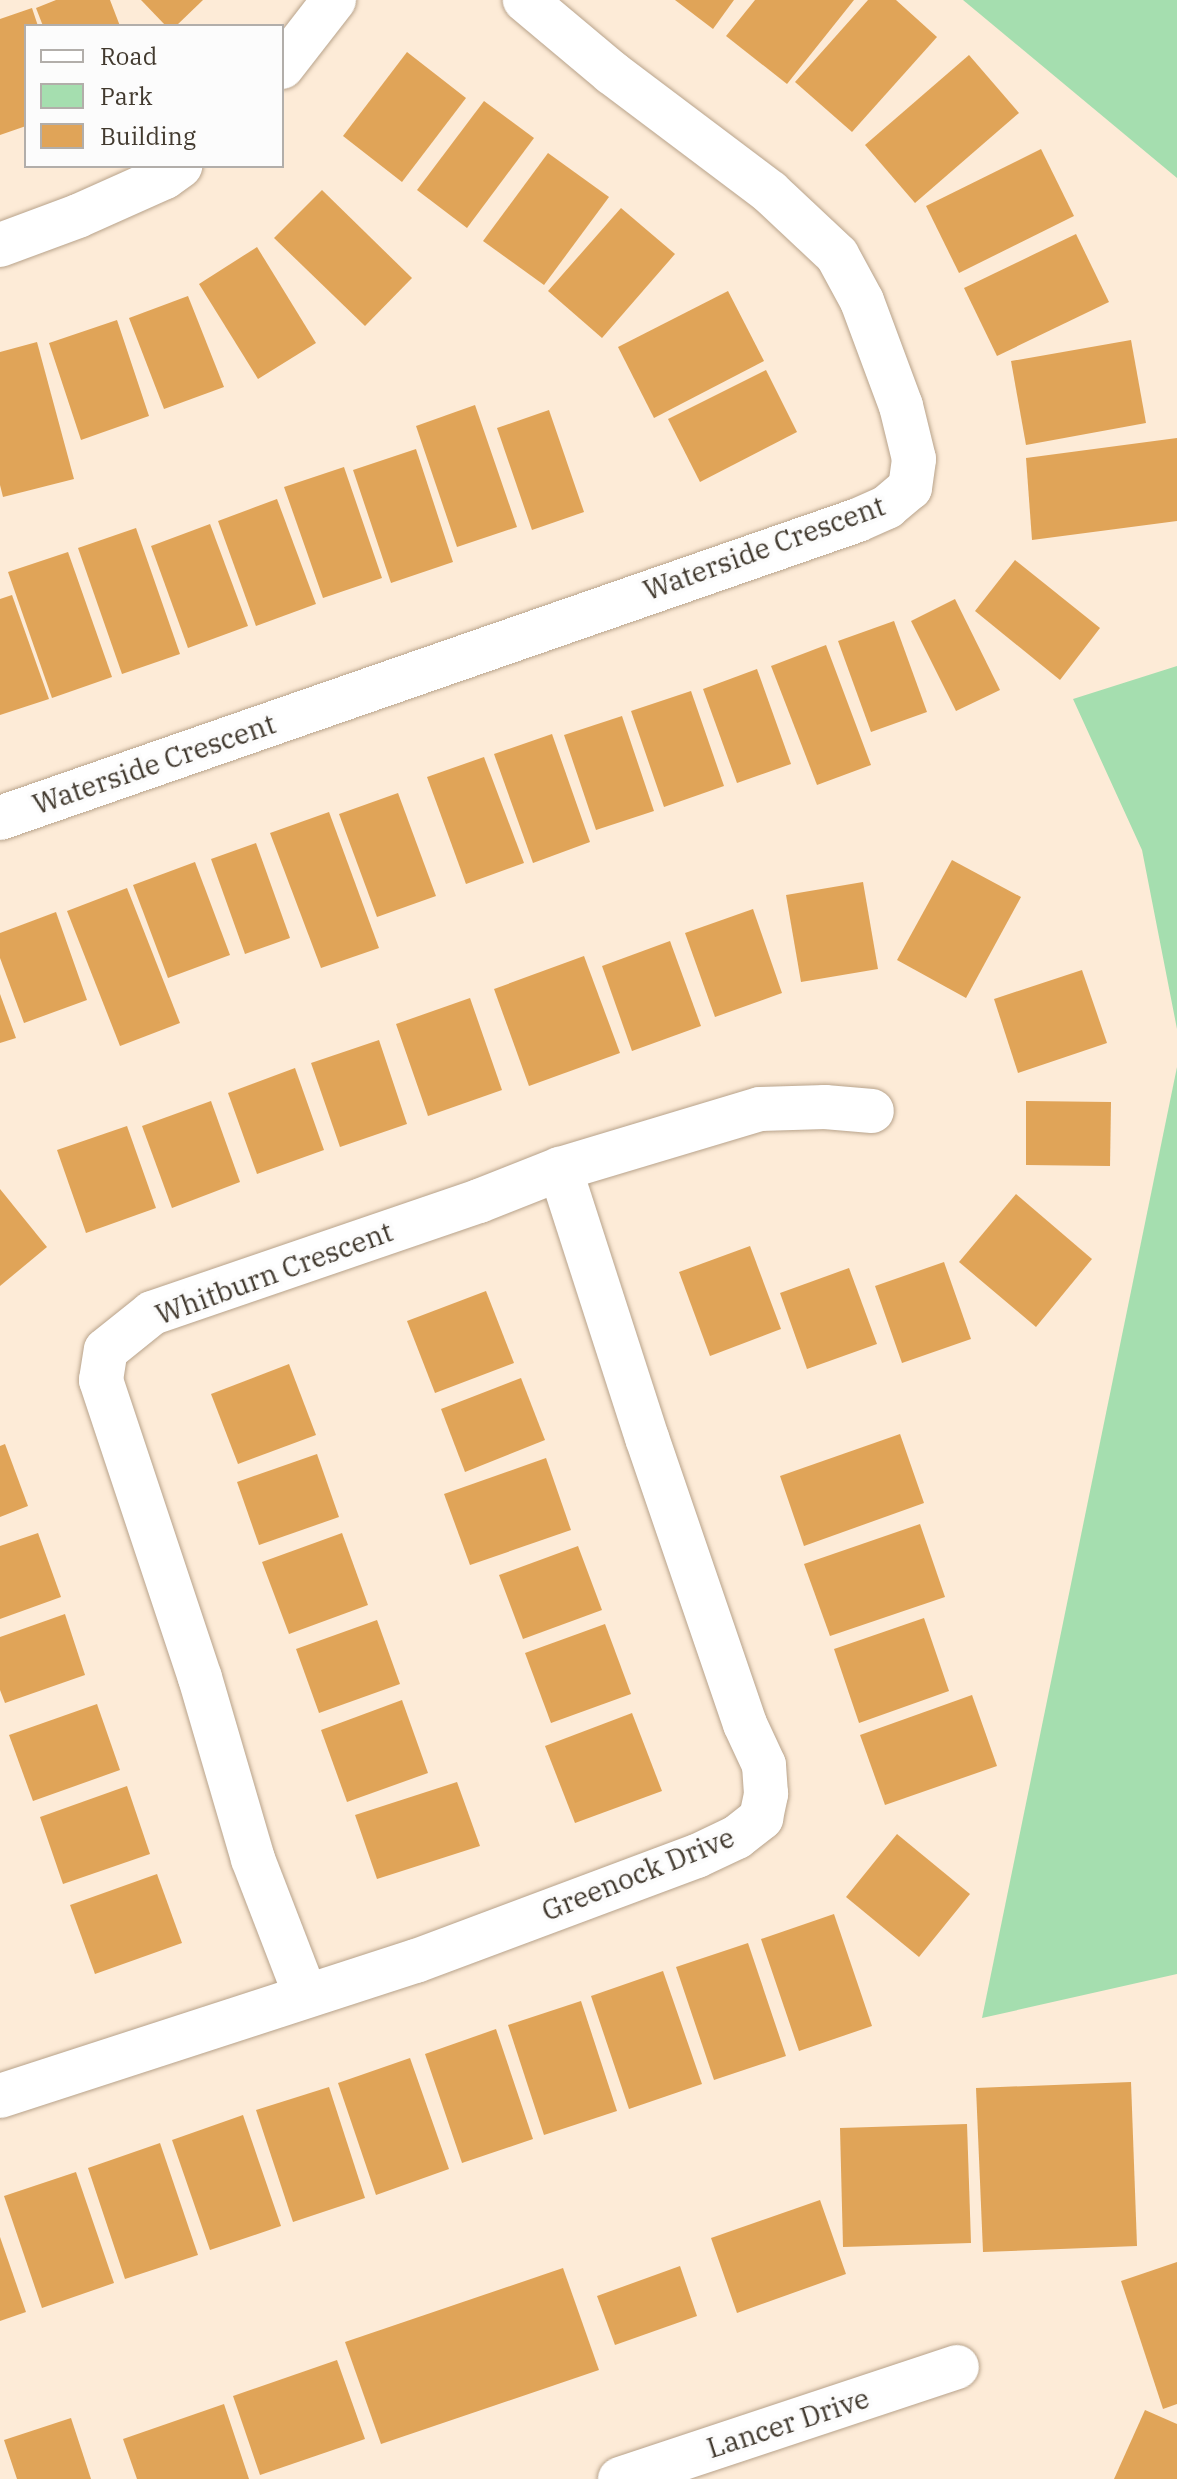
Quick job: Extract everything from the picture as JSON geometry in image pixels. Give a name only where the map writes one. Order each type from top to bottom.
[{"type":"street","points":[[284,64],[334,0]]},
{"type":"street","name":"Waterside Crescent","points":[[0,818],[858,520],[887,507],[910,488],[914,459],[901,406],[867,313],[837,255],[770,192],[612,73],[525,0]]},
{"type":"street","points":[[0,245],[78,216],[165,177],[177,168]]},
{"type":"street","name":"Whitburn Crescent","points":[[305,1994],[253,1859],[200,1678],[101,1380],[106,1350],[152,1313],[479,1201],[560,1169],[760,1109],[825,1107],[872,1111]]},
{"type":"street","name":"Greenock Drive","points":[[0,2096],[305,1994],[416,1961],[697,1856],[737,1837],[761,1818],[766,1794],[764,1765],[745,1724],[647,1438],[560,1169]]},
{"type":"street","name":"Lancer Drive","points":[[620,2479],[957,2367]]},
{"type":"green space","points":[[963,0],[1177,0],[1177,178]]},
{"type":"green space","points":[[1177,666],[1177,1029],[1142,850],[1073,699]]},
{"type":"green space","points":[[1177,1067],[1177,1974],[982,2018]]},
{"type":"building","points":[[56,0],[110,0],[119,24],[42,24],[36,8]]},
{"type":"building","points":[[141,0],[203,0],[178,24],[164,24]]},
{"type":"building","points":[[675,0],[734,0],[713,29]]},
{"type":"building","points":[[755,0],[854,0],[787,84],[726,36]]},
{"type":"building","points":[[868,0],[896,0],[937,37],[852,132],[795,82]]},
{"type":"building","points":[[32,8],[37,24],[24,24],[24,127],[0,135],[0,19]]},
{"type":"building","points":[[407,52],[466,98],[402,182],[343,136]]},
{"type":"building","points":[[969,55],[1019,113],[915,203],[865,145]]},
{"type":"building","points":[[484,101],[534,138],[467,228],[417,190]]},
{"type":"building","points":[[1041,149],[1074,216],[959,273],[926,206]]},
{"type":"building","points":[[548,153],[609,197],[544,285],[483,241]]},
{"type":"building","points":[[322,190],[412,278],[365,326],[274,238]]},
{"type":"building","points":[[621,208],[675,254],[602,338],[548,291]]},
{"type":"building","points":[[1076,234],[1109,302],[997,356],[964,288]]},
{"type":"building","points":[[257,247],[316,343],[258,379],[199,284]]},
{"type":"building","points":[[728,291],[764,361],[654,418],[618,347]]},
{"type":"building","points":[[188,296],[224,387],[164,409],[129,318]]},
{"type":"building","points":[[117,320],[149,416],[81,440],[49,343]]},
{"type":"building","points":[[1131,340],[1146,423],[1026,445],[1011,361]]},
{"type":"building","points":[[37,342],[74,479],[3,497],[0,485],[0,352]]},
{"type":"building","points":[[766,370],[797,432],[700,482],[668,419]]},
{"type":"building","points":[[475,405],[517,527],[457,547],[416,426]]},
{"type":"building","points":[[549,410],[584,512],[532,530],[497,428]]},
{"type":"building","points":[[1177,438],[1177,521],[1032,540],[1026,458]]},
{"type":"building","points":[[416,449],[453,562],[391,583],[353,470]]},
{"type":"building","points":[[344,467],[382,578],[323,598],[284,487]]},
{"type":"building","points":[[277,499],[316,604],[256,626],[218,521]]},
{"type":"building","points":[[210,524],[248,626],[188,648],[151,546]]},
{"type":"building","points":[[136,528],[180,654],[122,674],[78,548]]},
{"type":"building","points":[[68,552],[112,677],[52,698],[8,572]]},
{"type":"building","points":[[1015,560],[1100,628],[1060,680],[975,611]]},
{"type":"building","points":[[12,595],[49,699],[0,715],[0,599]]},
{"type":"building","points":[[955,599],[1000,690],[956,711],[911,621]]},
{"type":"building","points":[[894,621],[927,712],[871,732],[838,641]]},
{"type":"building","points":[[826,645],[871,765],[817,785],[771,666]]},
{"type":"building","points":[[757,669],[791,764],[737,783],[703,689]]},
{"type":"building","points":[[691,691],[724,786],[664,807],[631,711]]},
{"type":"building","points":[[622,716],[654,811],[596,830],[564,735]]},
{"type":"building","points":[[552,734],[590,842],[533,863],[494,754]]},
{"type":"building","points":[[484,757],[524,863],[466,884],[427,777]]},
{"type":"building","points":[[398,793],[436,896],[377,917],[339,814]]},
{"type":"building","points":[[329,812],[379,948],[321,968],[270,833]]},
{"type":"building","points":[[256,843],[290,938],[245,954],[211,859]]},
{"type":"building","points":[[952,860],[1021,897],[966,998],[897,960]]},
{"type":"building","points":[[195,862],[230,955],[168,978],[133,885]]},
{"type":"building","points":[[863,882],[878,969],[801,982],[786,895]]},
{"type":"building","points":[[127,888],[180,1023],[120,1046],[67,911]]},
{"type":"building","points":[[753,909],[782,993],[715,1017],[685,933]]},
{"type":"building","points":[[56,912],[87,1000],[24,1023],[0,958],[0,933]]},
{"type":"building","points":[[670,941],[701,1026],[632,1051],[602,966]]},
{"type":"building","points":[[584,956],[620,1053],[529,1086],[494,989]]},
{"type":"building","points":[[1082,970],[1107,1043],[1018,1073],[994,999]]},
{"type":"building","points":[[0,994],[16,1038],[0,1043]]},
{"type":"building","points":[[470,998],[502,1090],[428,1116],[396,1024]]},
{"type":"building","points":[[379,1040],[407,1124],[340,1147],[311,1063]]},
{"type":"building","points":[[295,1068],[324,1150],[257,1174],[228,1093]]},
{"type":"building","points":[[211,1101],[240,1182],[172,1208],[142,1126]]},
{"type":"building","points":[[1026,1101],[1111,1102],[1110,1166],[1026,1165]]},
{"type":"building","points":[[127,1126],[156,1208],[86,1233],[57,1150]]},
{"type":"building","points":[[0,1189],[47,1247],[0,1286]]},
{"type":"building","points":[[1016,1194],[1092,1259],[1036,1327],[959,1262]]},
{"type":"building","points":[[750,1246],[781,1329],[710,1356],[679,1272]]},
{"type":"building","points":[[944,1262],[971,1339],[902,1363],[875,1286]]},
{"type":"building","points":[[849,1268],[877,1344],[807,1369],[780,1293]]},
{"type":"building","points":[[486,1291],[514,1363],[435,1393],[407,1321]]},
{"type":"building","points":[[289,1364],[316,1435],[238,1464],[211,1394]]},
{"type":"building","points":[[521,1378],[545,1440],[465,1472],[441,1409]]},
{"type":"building","points":[[900,1434],[924,1503],[804,1546],[780,1476]]},
{"type":"building","points":[[5,1444],[28,1506],[0,1517],[0,1446]]},
{"type":"building","points":[[317,1454],[339,1517],[259,1545],[237,1482]]},
{"type":"building","points":[[546,1458],[571,1530],[470,1565],[444,1494]]},
{"type":"building","points":[[920,1524],[945,1597],[830,1636],[804,1564]]},
{"type":"building","points":[[38,1533],[61,1597],[0,1619],[0,1546]]},
{"type":"building","points":[[342,1533],[368,1605],[289,1634],[262,1562]]},
{"type":"building","points":[[578,1546],[602,1610],[523,1639],[499,1575]]},
{"type":"building","points":[[65,1614],[85,1675],[5,1703],[0,1690],[0,1637]]},
{"type":"building","points":[[924,1618],[949,1691],[859,1723],[834,1649]]},
{"type":"building","points":[[377,1620],[400,1684],[319,1713],[296,1649]]},
{"type":"building","points":[[605,1624],[631,1694],[551,1723],[525,1653]]},
{"type":"building","points":[[972,1695],[997,1766],[885,1805],[860,1735]]},
{"type":"building","points":[[402,1700],[428,1773],[347,1802],[321,1730]]},
{"type":"building","points":[[97,1704],[120,1770],[33,1801],[9,1735]]},
{"type":"building","points":[[632,1713],[662,1791],[575,1823],[545,1746]]},
{"type":"building","points":[[457,1782],[480,1846],[377,1879],[355,1815]]},
{"type":"building","points":[[127,1786],[150,1854],[63,1884],[40,1817]]},
{"type":"building","points":[[897,1834],[970,1894],[919,1957],[846,1897]]},
{"type":"building","points":[[157,1874],[182,1943],[95,1974],[70,1905]]},
{"type":"building","points":[[834,1914],[872,2026],[799,2051],[761,1939]]},
{"type":"building","points":[[748,1943],[786,2056],[714,2080],[676,1967]]},
{"type":"building","points":[[663,1971],[702,2084],[629,2109],[591,1996]]},
{"type":"building","points":[[581,2001],[617,2111],[544,2135],[508,2025]]},
{"type":"building","points":[[496,2029],[533,2139],[462,2163],[425,2054]]},
{"type":"building","points":[[410,2058],[449,2169],[376,2195],[338,2083]]},
{"type":"building","points":[[1131,2082],[1137,2246],[983,2252],[976,2088]]},
{"type":"building","points":[[329,2087],[365,2198],[293,2222],[256,2110]]},
{"type":"building","points":[[243,2115],[281,2226],[210,2250],[172,2140]]},
{"type":"building","points":[[967,2124],[971,2243],[843,2247],[840,2128]]},
{"type":"building","points":[[160,2143],[198,2255],[125,2279],[88,2168]]},
{"type":"building","points":[[76,2172],[114,2283],[42,2308],[4,2196]]},
{"type":"building","points":[[820,2200],[846,2274],[737,2313],[711,2238]]},
{"type":"building","points":[[0,2237],[26,2312],[0,2321]]},
{"type":"building","points":[[1177,2262],[1177,2404],[1163,2409],[1121,2281]]},
{"type":"building","points":[[680,2266],[697,2316],[615,2345],[597,2296]]},
{"type":"building","points":[[563,2268],[599,2370],[381,2444],[345,2342]]},
{"type":"building","points":[[337,2360],[365,2439],[260,2475],[233,2396]]},
{"type":"building","points":[[224,2404],[249,2479],[137,2479],[123,2439]]},
{"type":"building","points":[[1145,2410],[1177,2424],[1177,2479],[1114,2479]]},
{"type":"building","points":[[71,2418],[91,2479],[17,2479],[4,2440]]}]
